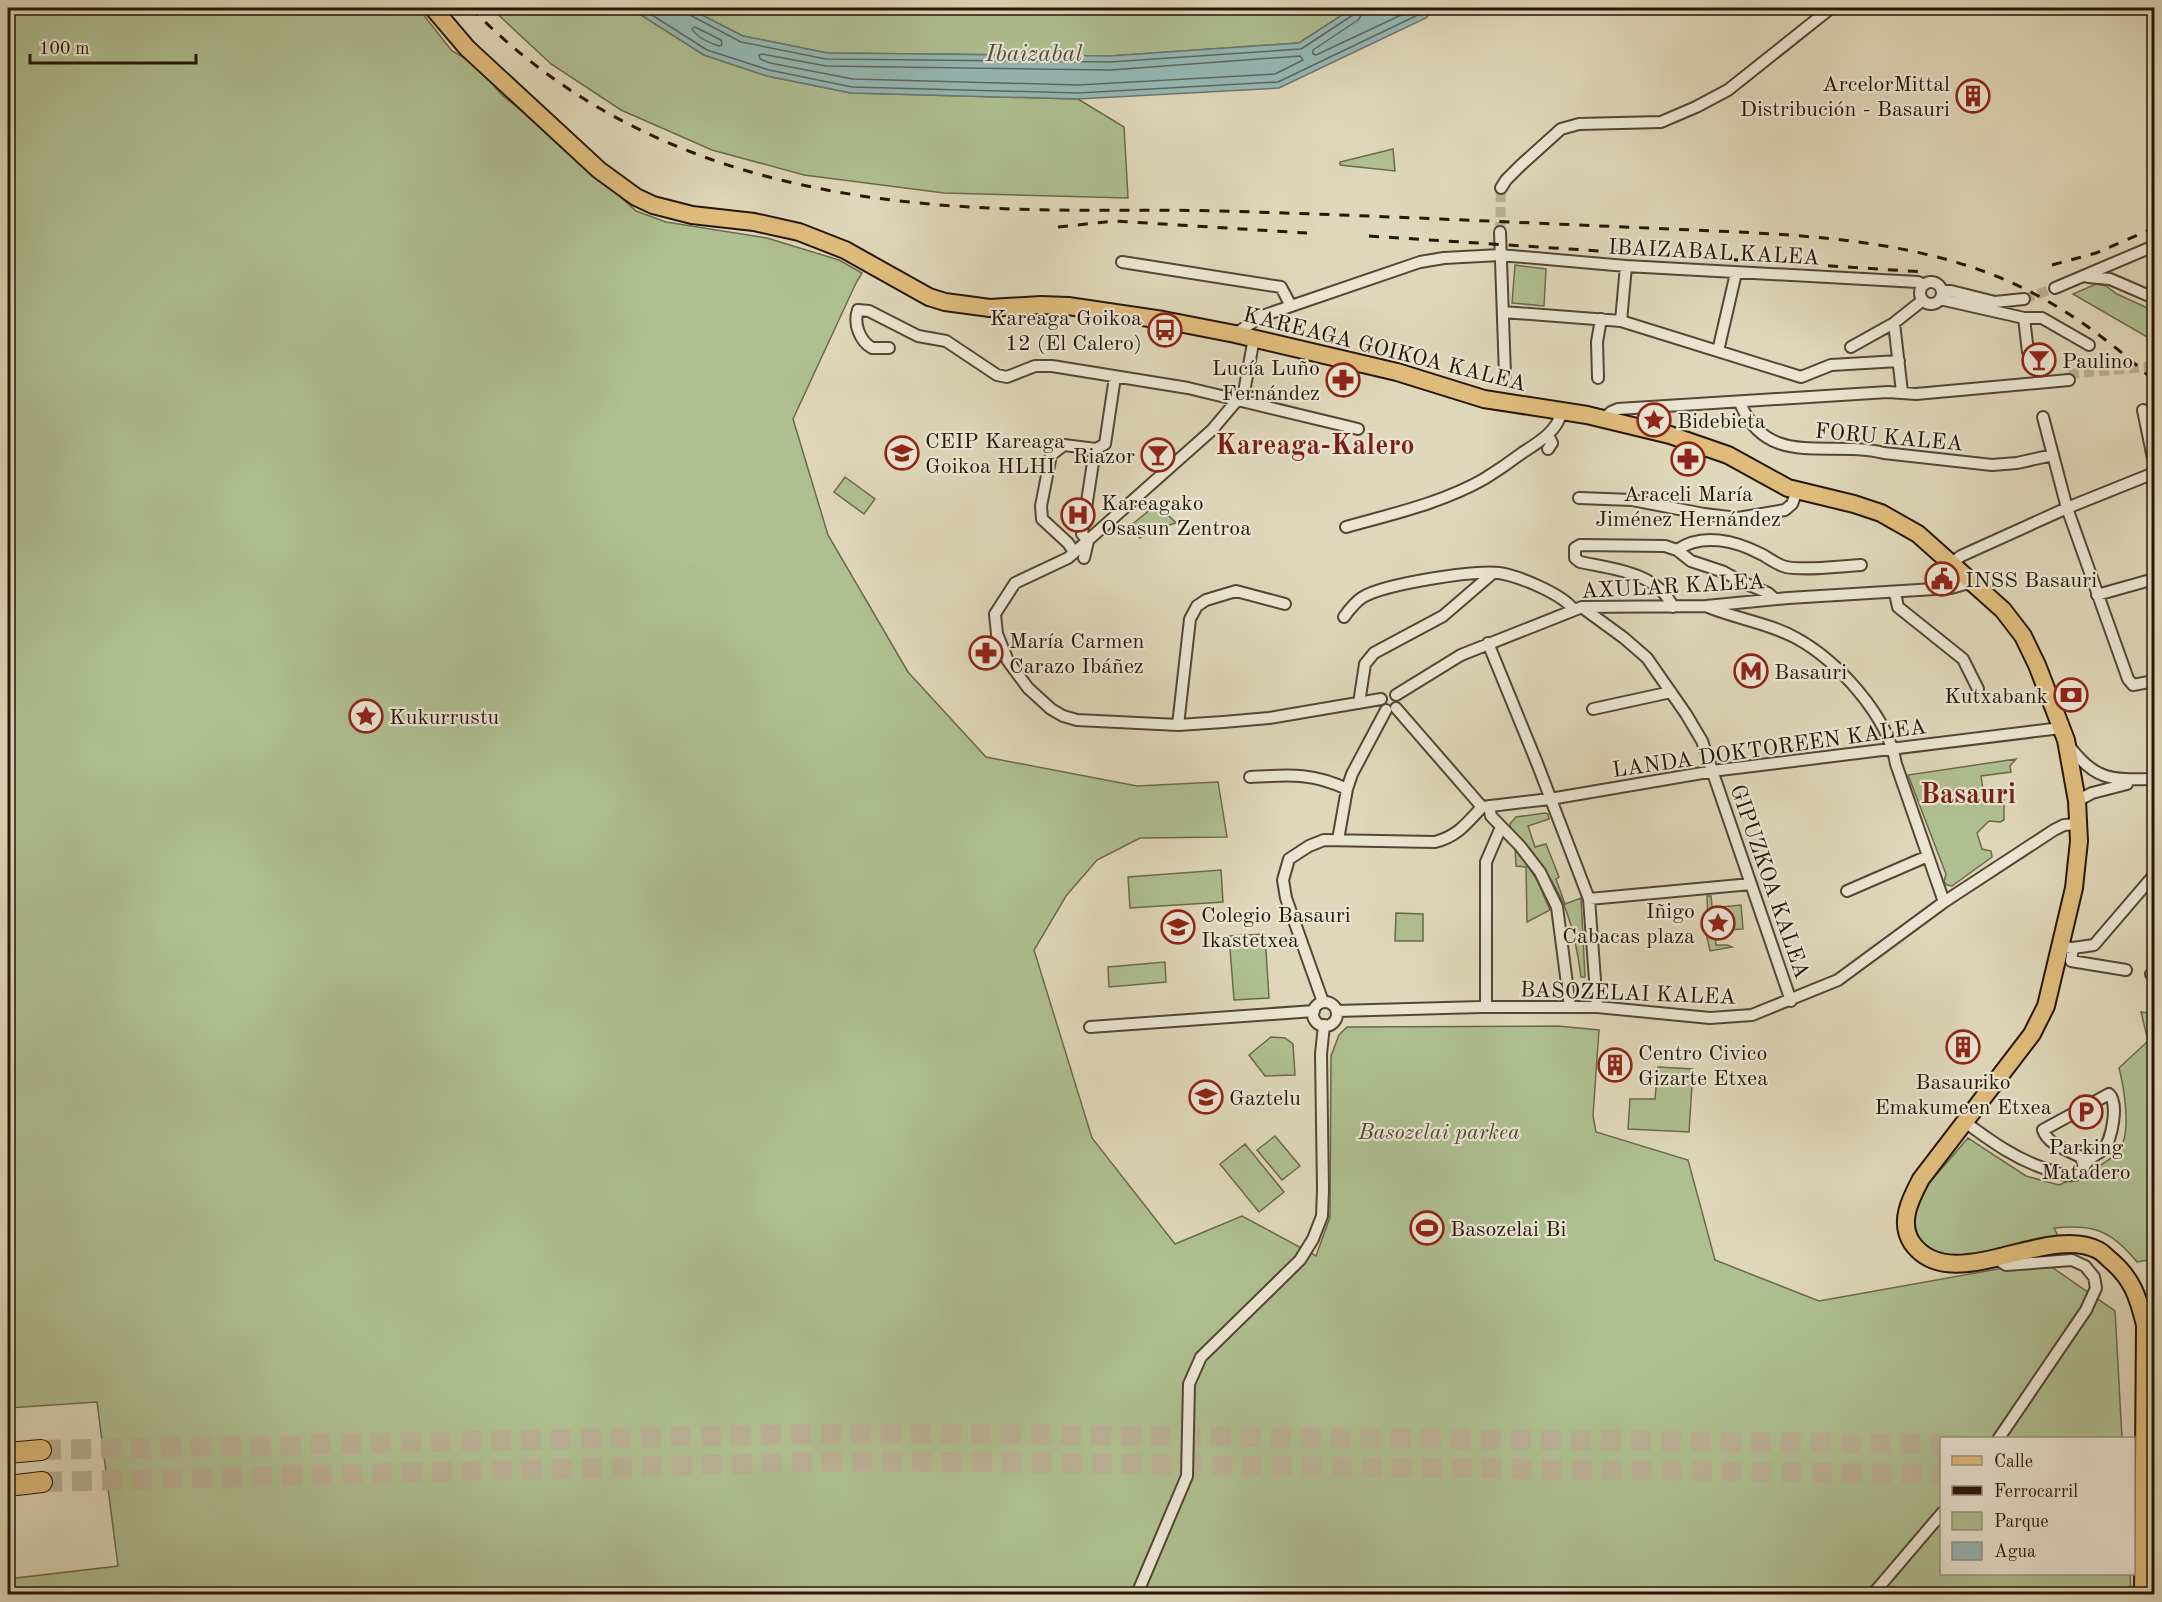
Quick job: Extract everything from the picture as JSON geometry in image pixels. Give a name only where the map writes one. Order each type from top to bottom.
[{"type":"highway","points":[[8,1453],[41,1450]]},
{"type":"highway","points":[[8,1486],[42,1482]]},
{"type":"main road","name":"KAREAGA GOIKOA KALEA","points":[[433,8],[467,48],[599,170],[629,192],[652,205],[692,215],[754,222],[799,232],[845,250],[929,297],[952,303],[990,308],[1041,305],[1096,309],[1235,334],[1406,374],[1484,399],[1604,419],[1670,435],[1728,455],[1772,481],[1797,491],[1854,504],[1881,513],[1918,534],[2003,610],[2023,636],[2064,734],[2077,801],[2079,861],[2068,947],[2050,995],[2032,1034],[1921,1179],[1912,1194],[1906,1212],[1906,1225],[1910,1239],[1919,1252],[1929,1259],[1956,1264],[2000,1256]]},
{"type":"main road","points":[[2000,1256],[2062,1244],[2081,1245],[2099,1250],[2122,1270],[2134,1287],[2140,1301],[2145,1325],[2143,1594]]},
{"type":"street","points":[[1501,188],[1521,165],[1561,129],[1570,125],[1662,122],[1696,107],[1728,90],[1831,8]]},
{"type":"street","points":[[1500,232],[1505,375]]},
{"type":"street","points":[[2055,288],[2154,246]]},
{"type":"street","name":"IBAIZABAL KALEA","points":[[1235,334],[1262,316],[1420,262],[1444,258],[1500,255],[1626,267],[1918,282],[1924,285]]},
{"type":"street","points":[[2121,284],[2120,272],[2128,258]]},
{"type":"street","points":[[1122,262],[1281,287],[1291,306]]},
{"type":"street","points":[[1621,321],[1626,267]]},
{"type":"street","points":[[1718,351],[1736,273]]},
{"type":"street","points":[[2082,278],[2095,276],[2110,279],[2154,298]]},
{"type":"street","points":[[1941,295],[1936,283],[1929,282],[1920,291],[1923,300],[1932,304],[1941,295],[1952,291],[1995,302],[2024,299]]},
{"type":"street","points":[[1941,295],[2025,318],[2042,318],[2089,345]]},
{"type":"street","points":[[1851,347],[1894,323],[1923,300]]},
{"type":"street","points":[[889,348],[872,348],[863,341],[857,322],[858,310],[869,311],[918,336],[946,340],[997,375],[1006,377],[1035,366],[1043,366],[1188,388],[1358,429]]},
{"type":"street","points":[[1503,312],[1621,321],[1801,377],[1831,365],[1899,362]]},
{"type":"street","points":[[2025,318],[2028,352]]},
{"type":"street","points":[[1598,378],[1597,342],[1601,320]]},
{"type":"street","points":[[1894,323],[1902,392]]},
{"type":"street","points":[[1254,338],[1244,392],[1212,430],[1088,541],[1079,555],[1068,558],[1016,584],[995,614],[997,634],[1008,661],[1028,688],[1051,709],[1077,720],[1178,725],[1269,718],[1381,699],[1387,693],[1396,695],[1399,700],[1391,709],[1352,774],[1338,840]]},
{"type":"street","points":[[1079,555],[1042,519],[1041,506],[1051,455],[1064,445],[1096,449],[1105,444],[1114,377]]},
{"type":"street","points":[[1604,419],[1618,409],[1902,392],[1916,394],[2069,380]]},
{"type":"street","name":"FORU KALEA","points":[[1740,403],[1747,420],[1758,432],[1783,446],[1816,449],[1871,449],[1884,453],[1992,465],[2017,463],[2054,455]]},
{"type":"street","points":[[2143,410],[2154,463]]},
{"type":"street","points":[[1346,527],[1415,507],[1457,492],[1484,479],[1548,435],[1557,424],[1562,411]]},
{"type":"street","points":[[2043,417],[2067,508],[2128,679],[2133,685],[2154,681]]},
{"type":"street","points":[[1548,435],[1552,443],[1548,449]]},
{"type":"street","points":[[1088,541],[1082,534],[1094,456]]},
{"type":"street","points":[[1952,563],[1961,556],[2067,508],[2154,473]]},
{"type":"street","points":[[1579,498],[1632,500],[1738,518],[1785,510],[1792,504],[1797,491]]},
{"type":"street","points":[[1677,550],[1696,541],[1734,542],[1782,566],[1861,565]]},
{"type":"street","points":[[1673,607],[1665,596],[1630,572],[1580,562],[1575,558],[1575,548],[1580,545],[1665,546],[1677,550],[1691,561],[1724,572],[1768,592],[1775,600]]},
{"type":"street","name":"GIPUZKOA KALEA","points":[[1344,617],[1364,596],[1394,587],[1473,573],[1492,573],[1518,578],[1564,599],[1624,638],[1647,658],[1702,741],[1791,1001]]},
{"type":"street","points":[[1359,703],[1365,664],[1374,653],[1443,616],[1492,573]]},
{"type":"street","points":[[2097,596],[2154,579]]},
{"type":"street","name":"AXULAR KALEA","points":[[1396,695],[1461,655],[1578,608],[1706,606],[1951,588],[1972,582]]},
{"type":"street","points":[[1178,725],[1190,619],[1197,606],[1206,600],[1236,591],[1285,604]]},
{"type":"street","points":[[1895,592],[1898,607],[1963,659],[1978,689]]},
{"type":"street","points":[[1706,606],[1796,638],[1849,680],[1877,717],[1893,747],[1896,764],[1944,902]]},
{"type":"street","points":[[1488,643],[1537,763],[1588,899],[1597,1007]]},
{"type":"street","points":[[1593,709],[1671,692]]},
{"type":"street","points":[[1381,699],[1382,707],[1391,709],[1486,806],[1491,816],[1540,872],[1557,908],[1570,1007]]},
{"type":"street","points":[[2064,734],[2070,748],[2087,767],[2107,778],[2118,780],[2152,778]]},
{"type":"street","name":"LANDA DOKTOREEN KALEA","points":[[1486,806],[1550,800],[1713,771],[1893,747],[2064,734]]},
{"type":"street","points":[[2073,779],[2079,770],[2087,767]]},
{"type":"street","points":[[1250,777],[1294,775],[1327,779],[1347,789]]},
{"type":"street","points":[[2077,801],[2092,793],[2152,778]]},
{"type":"street","points":[[1323,1002],[1286,898],[1283,880],[1289,860],[1309,846],[1324,840],[1435,842],[1457,834],[1486,806]]},
{"type":"street","name":"BASOZELAI KALEA","points":[[1337,1011],[1597,1007],[1710,1018],[1752,1015],[1838,980],[1944,902],[2054,830],[2064,825],[2079,825]]},
{"type":"street","points":[[1486,1007],[1486,862],[1501,827]]},
{"type":"street","points":[[1847,891],[1928,856]]},
{"type":"street","points":[[2127,970],[2071,961],[2068,947],[2094,945],[2154,875]]},
{"type":"street","points":[[1588,899],[1751,884]]},
{"type":"street","points":[[1323,1002],[1330,1003],[1337,1011],[1334,1022],[1324,1025],[1315,1019],[1314,1011],[1317,1005],[1323,1002]]},
{"type":"street","points":[[1090,1027],[1314,1011]]},
{"type":"street","points":[[1137,1594],[1187,1476],[1189,1384],[1193,1373],[1201,1357],[1300,1260],[1310,1245],[1322,1216],[1321,1054],[1324,1025]]},
{"type":"street","points":[[1965,1122],[2018,1158],[2071,1176],[2079,1174],[2107,1144],[2114,1116],[2113,1098],[2109,1094],[2043,1130],[2044,1135],[2057,1145],[2081,1157],[2084,1168]]},
{"type":"street","points":[[2000,1256],[2001,1262],[2006,1265],[2072,1260],[2085,1266],[2094,1277],[2096,1288],[2086,1310],[2000,1437]]},
{"type":"street","points":[[1873,1594],[1940,1514]]},
{"type":"green space","name":"Basozelai parkea","points":[[8,8],[418,8],[452,51],[474,63],[502,95],[565,146],[636,211],[666,222],[767,238],[839,260],[862,273],[793,419],[828,535],[908,672],[986,757],[1137,786],[1218,782],[1227,837],[1140,838],[1097,860],[1066,896],[1034,950],[1092,1138],[1175,1244],[1242,1216],[1316,1256],[1330,1217],[1331,1056],[1339,1035],[1347,1027],[1558,1026],[1599,1030],[1593,1116],[1596,1132],[1688,1160],[1715,1260],[1819,1301],[2043,1261],[2115,1311],[2122,1437],[1940,1437],[1940,1575],[2130,1575],[2131,1594],[8,1594],[8,1579],[118,1566],[97,1402],[8,1408]]},
{"type":"green space","points":[[491,8],[630,8],[704,55],[767,76],[851,93],[1078,99],[1124,127],[1128,198],[944,193],[804,175],[712,150],[621,110],[551,64]]},
{"type":"green space","points":[[688,8],[1353,8],[1299,43],[1110,56],[827,53],[743,36]]},
{"type":"green space","points":[[1393,149],[1395,171],[1340,165],[1340,162]]},
{"type":"green space","points":[[1515,265],[1546,269],[1544,306],[1512,303]]},
{"type":"green space","points":[[2096,284],[2106,286],[2117,294],[2154,311],[2154,341],[2073,294]]},
{"type":"green space","points":[[845,477],[875,499],[864,514],[834,492]]},
{"type":"green space","points":[[1157,504],[1176,523],[1151,531],[1140,538],[1129,527]]},
{"type":"green space","points":[[2016,759],[2010,766],[2011,772],[1981,776],[1985,803],[2004,800],[2004,820],[1989,821],[1977,833],[1982,849],[1991,851],[1992,857],[1952,886],[1947,885],[1944,882],[1946,874],[1908,775]]},
{"type":"green space","points":[[1548,814],[1549,819],[1528,826],[1535,847],[1546,844],[1559,877],[1556,879],[1565,904],[1581,898],[1585,977],[1581,977],[1571,925],[1559,895],[1542,865],[1511,831],[1510,824],[1516,817]]},
{"type":"green space","points":[[1515,847],[1537,880],[1550,910],[1527,922],[1526,867],[1516,866]]},
{"type":"green space","points":[[1221,870],[1223,902],[1130,908],[1128,877]]},
{"type":"green space","points":[[1707,896],[1711,896],[1716,945],[1732,947],[1710,951],[1704,924],[1708,921]]},
{"type":"green space","points":[[1741,905],[1743,929],[1723,930],[1721,907]]},
{"type":"green space","points":[[1396,913],[1423,914],[1423,941],[1395,941]]},
{"type":"green space","points":[[1265,934],[1269,998],[1234,1000],[1229,936]]},
{"type":"green space","points":[[1165,962],[1166,982],[1109,987],[1108,967]]},
{"type":"green space","points":[[2154,1007],[2154,1259],[2137,1262],[2110,1236],[2080,1227],[2054,1228],[2062,1244],[2000,1256],[1936,1257],[1912,1233],[1917,1197],[1968,1138],[2026,1176],[2059,1185],[2099,1166],[2119,1150],[2123,1143],[2126,1122],[2125,1098],[2119,1068],[2148,1041],[2141,1012],[2153,1014]]},
{"type":"green space","points":[[1271,1037],[1285,1038],[1293,1044],[1295,1075],[1265,1076],[1249,1055]]},
{"type":"green space","points":[[1658,1067],[1693,1069],[1689,1132],[1628,1129],[1630,1099],[1655,1099]]},
{"type":"green space","points":[[1275,1136],[1300,1166],[1282,1180],[1257,1150]]},
{"type":"green space","points":[[1245,1144],[1284,1192],[1259,1212],[1220,1164]]},
{"type":"water","points":[[630,8],[688,8],[743,36],[827,53],[1110,56],[1299,43],[1353,8],[1436,8],[1426,18],[1279,88],[1078,99],[851,93],[767,76],[704,55]]},
{"type":"tunnel","points":[[1500,232],[1501,188]]},
{"type":"tunnel","points":[[2024,299],[2055,288]]},
{"type":"tunnel","points":[[2069,374],[2154,366]]},
{"type":"tunnel","points":[[41,1450],[863,1433],[1940,1444]]},
{"type":"tunnel","points":[[2135,1445],[2154,1445]]},
{"type":"tunnel","points":[[42,1482],[861,1461],[1940,1474]]},
{"type":"tunnel","points":[[2135,1476],[2154,1476]]},
{"type":"railway","points":[[471,8],[526,58],[584,99],[645,132],[709,159],[776,179],[845,193],[916,203],[989,208],[1221,211],[1434,219],[1739,232],[1877,245],[1922,253],[1966,265],[2008,281],[2048,301],[2085,325],[2154,381]]},
{"type":"railway","points":[[1058,227],[1115,221],[1307,233]]},
{"type":"railway","points":[[2052,265],[2096,253],[2154,228]]},
{"type":"railway","points":[[1369,236],[1924,272]]},
{"type":"place","name":"ArcelorMittal Distribución - Basauri","points":[[1973,96]]},
{"type":"place","name":"Kareaga Goikoa 12 (El Calero)","points":[[1165,330]]},
{"type":"place","name":"Paulino","points":[[2039,360]]},
{"type":"place","name":"Lucía Luño Fernández","points":[[1343,380]]},
{"type":"place","name":"Bidebieta","points":[[1654,420]]},
{"type":"place","name":"CEIP Kareaga Goikoa HLHI","points":[[902,453]]},
{"type":"place","name":"Riazor","points":[[1158,455]]},
{"type":"place","name":"Araceli María Jiménez Hernández","points":[[1688,459]]},
{"type":"place","name":"Kareagako Osasun Zentroa","points":[[1078,515]]},
{"type":"place","name":"INSS Basauri","points":[[1942,579]]},
{"type":"place","name":"María Carmen Carazo Ibáñez","points":[[986,653]]},
{"type":"place","name":"Basauri","points":[[1751,671]]},
{"type":"place","name":"Kutxabank","points":[[2071,695]]},
{"type":"place","name":"Kukurrustu","points":[[366,716]]},
{"type":"place","name":"Iñigo Cabacas plaza","points":[[1718,923]]},
{"type":"place","name":"Colegio Basauri Ikastetxea","points":[[1178,927]]},
{"type":"place","name":"Basauriko Emakumeen Etxea","points":[[1963,1047]]},
{"type":"place","name":"Centro Civico Gizarte Etxea","points":[[1615,1065]]},
{"type":"place","name":"Gaztelu","points":[[1206,1097]]},
{"type":"place","name":"Parking Matadero","points":[[2086,1112]]},
{"type":"place","name":"Basozelai Bi","points":[[1427,1228]]},
{"type":"district","name":"Kareaga-Kalero","points":[[1315,444]]},
{"type":"district","name":"Basauri","points":[[1968,793]]},
{"type":"water label","name":"Ibaizabal","points":[[1034,53]]}]
